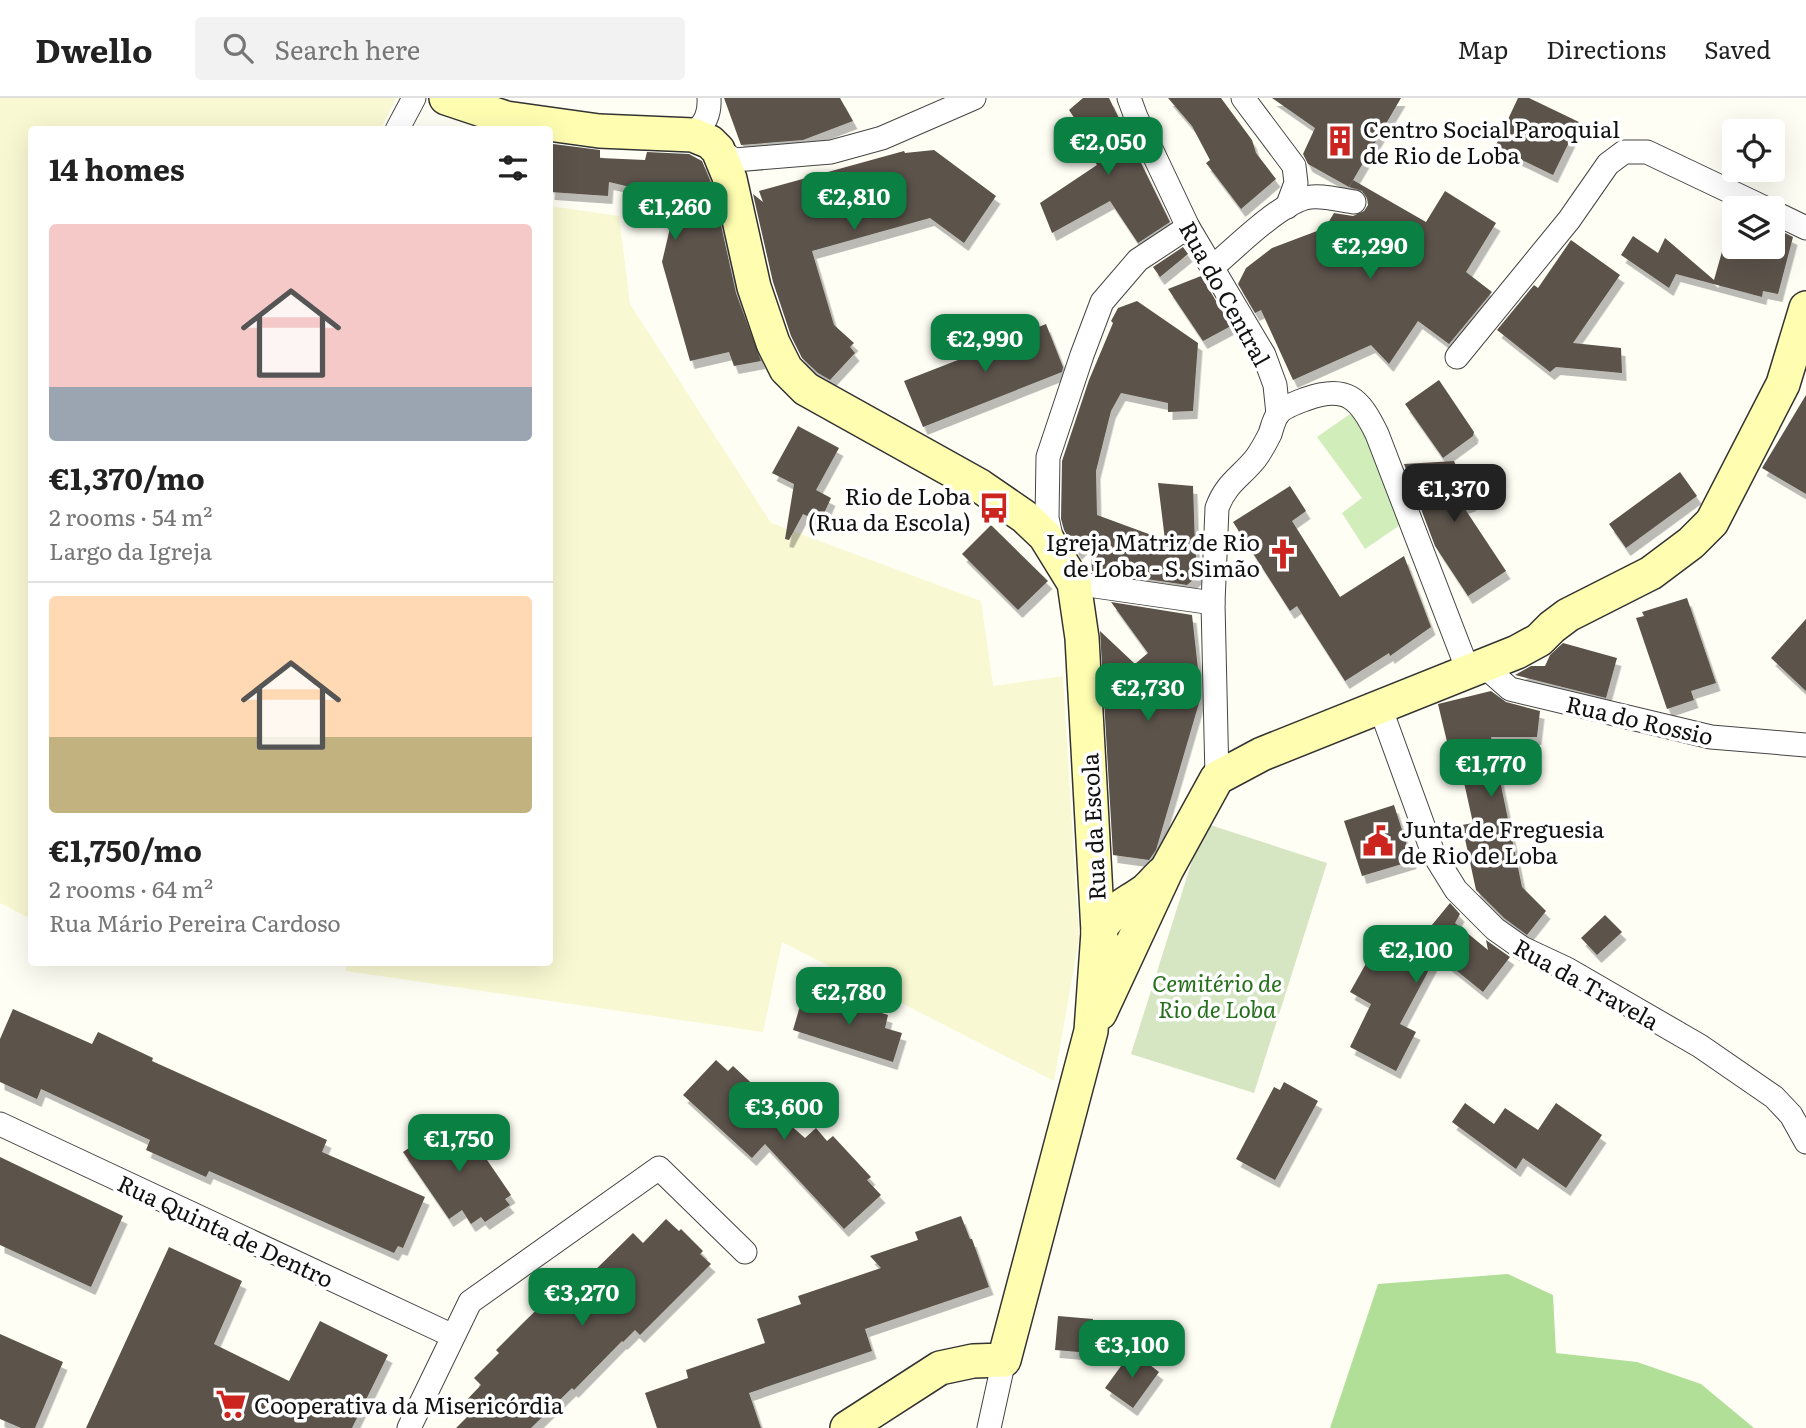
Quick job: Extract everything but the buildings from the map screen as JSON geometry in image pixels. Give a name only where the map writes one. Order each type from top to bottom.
[{"type":"street","points":[[399,126],[414,98]]},
{"type":"street","points":[[446,98],[506,118],[705,143],[735,160],[831,152],[882,138],[974,98]]},
{"type":"street","points":[[705,143],[704,124],[710,111],[709,98]]},
{"type":"street","name":"Rua do Central","points":[[1129,98],[1188,227],[1264,355],[1275,384],[1278,414]]},
{"type":"street","points":[[1243,98],[1294,166],[1296,183],[1287,207]]},
{"type":"street","name":"Rua da Escola","points":[[705,143],[730,179],[754,287],[773,343],[786,369],[806,389],[823,400],[1000,500],[1025,517],[1045,536],[1074,583],[1082,638],[1098,932],[1091,1031],[1004,1360]]},
{"type":"street","points":[[1457,357],[1569,220],[1608,164],[1624,152],[1647,152],[1740,196]]},
{"type":"street","points":[[1213,267],[1257,229],[1306,197],[1354,202]]},
{"type":"street","points":[[1785,218],[1806,228]]},
{"type":"street","points":[[1054,550],[1047,518],[1048,457],[1102,302],[1138,260],[1188,227]]},
{"type":"street","points":[[1217,778],[1262,754],[1476,670],[1539,640],[1568,615],[1651,573],[1691,543],[1712,522],[1783,384],[1806,308]]},
{"type":"street","points":[[1091,1031],[1167,869],[1217,778],[1213,603],[1217,508],[1222,494],[1256,458],[1278,414],[1306,399],[1334,393],[1352,397],[1365,410],[1476,670]]},
{"type":"street","points":[[1074,583],[1213,603]]},
{"type":"street","name":"Rua do Rossio","points":[[1476,670],[1510,689],[1711,737],[1806,745]]},
{"type":"street","name":"Rua da Travela","points":[[1380,707],[1433,853],[1457,890],[1485,919],[1522,948],[1567,969],[1700,1046],[1774,1097],[1791,1115],[1806,1142]]},
{"type":"street","points":[[1135,937],[1124,949],[1113,952],[1103,945],[1098,932],[1118,907],[1146,890],[1167,869]]},
{"type":"street","name":"Rua Quinta de Dentro","points":[[0,1124],[453,1336]]},
{"type":"street","points":[[409,1428],[470,1302],[659,1168],[745,1252]]},
{"type":"street","points":[[847,1428],[940,1368],[973,1361],[1004,1360],[989,1428]]},
{"type":"green space","points":[[0,98],[396,98],[382,126],[28,126],[28,917],[0,903]]},
{"type":"green space","points":[[553,206],[619,216],[630,304],[771,523],[981,601],[993,686],[1063,676],[1079,939],[1054,1081],[782,942],[763,1032],[346,971],[346,966],[553,966]]},
{"type":"green space","points":[[1350,414],[1366,430],[1403,523],[1365,549],[1342,513],[1362,498],[1317,437]]},
{"type":"green space","name":"Cemitério de Rio de Loba","points":[[1204,823],[1327,863],[1254,1093],[1131,1054]]},
{"type":"green space","points":[[1508,1274],[1553,1295],[1556,1353],[1637,1362],[1701,1384],[1754,1428],[1330,1428],[1378,1284]]},
{"type":"place","name":"Centro Social Paroquial de Rio de Loba","points":[[1340,141]]},
{"type":"place","name":"Rio de Loba (Rua da Escola)","points":[[994,508]]},
{"type":"place","name":"Igreja Matriz de Rio de Loba - S. Simão","points":[[1283,554]]},
{"type":"place","name":"Junta de Freguesia de Rio de Loba","points":[[1378,841]]},
{"type":"place","name":"Cooperativa da Misericórdia","points":[[231,1404]]}]
